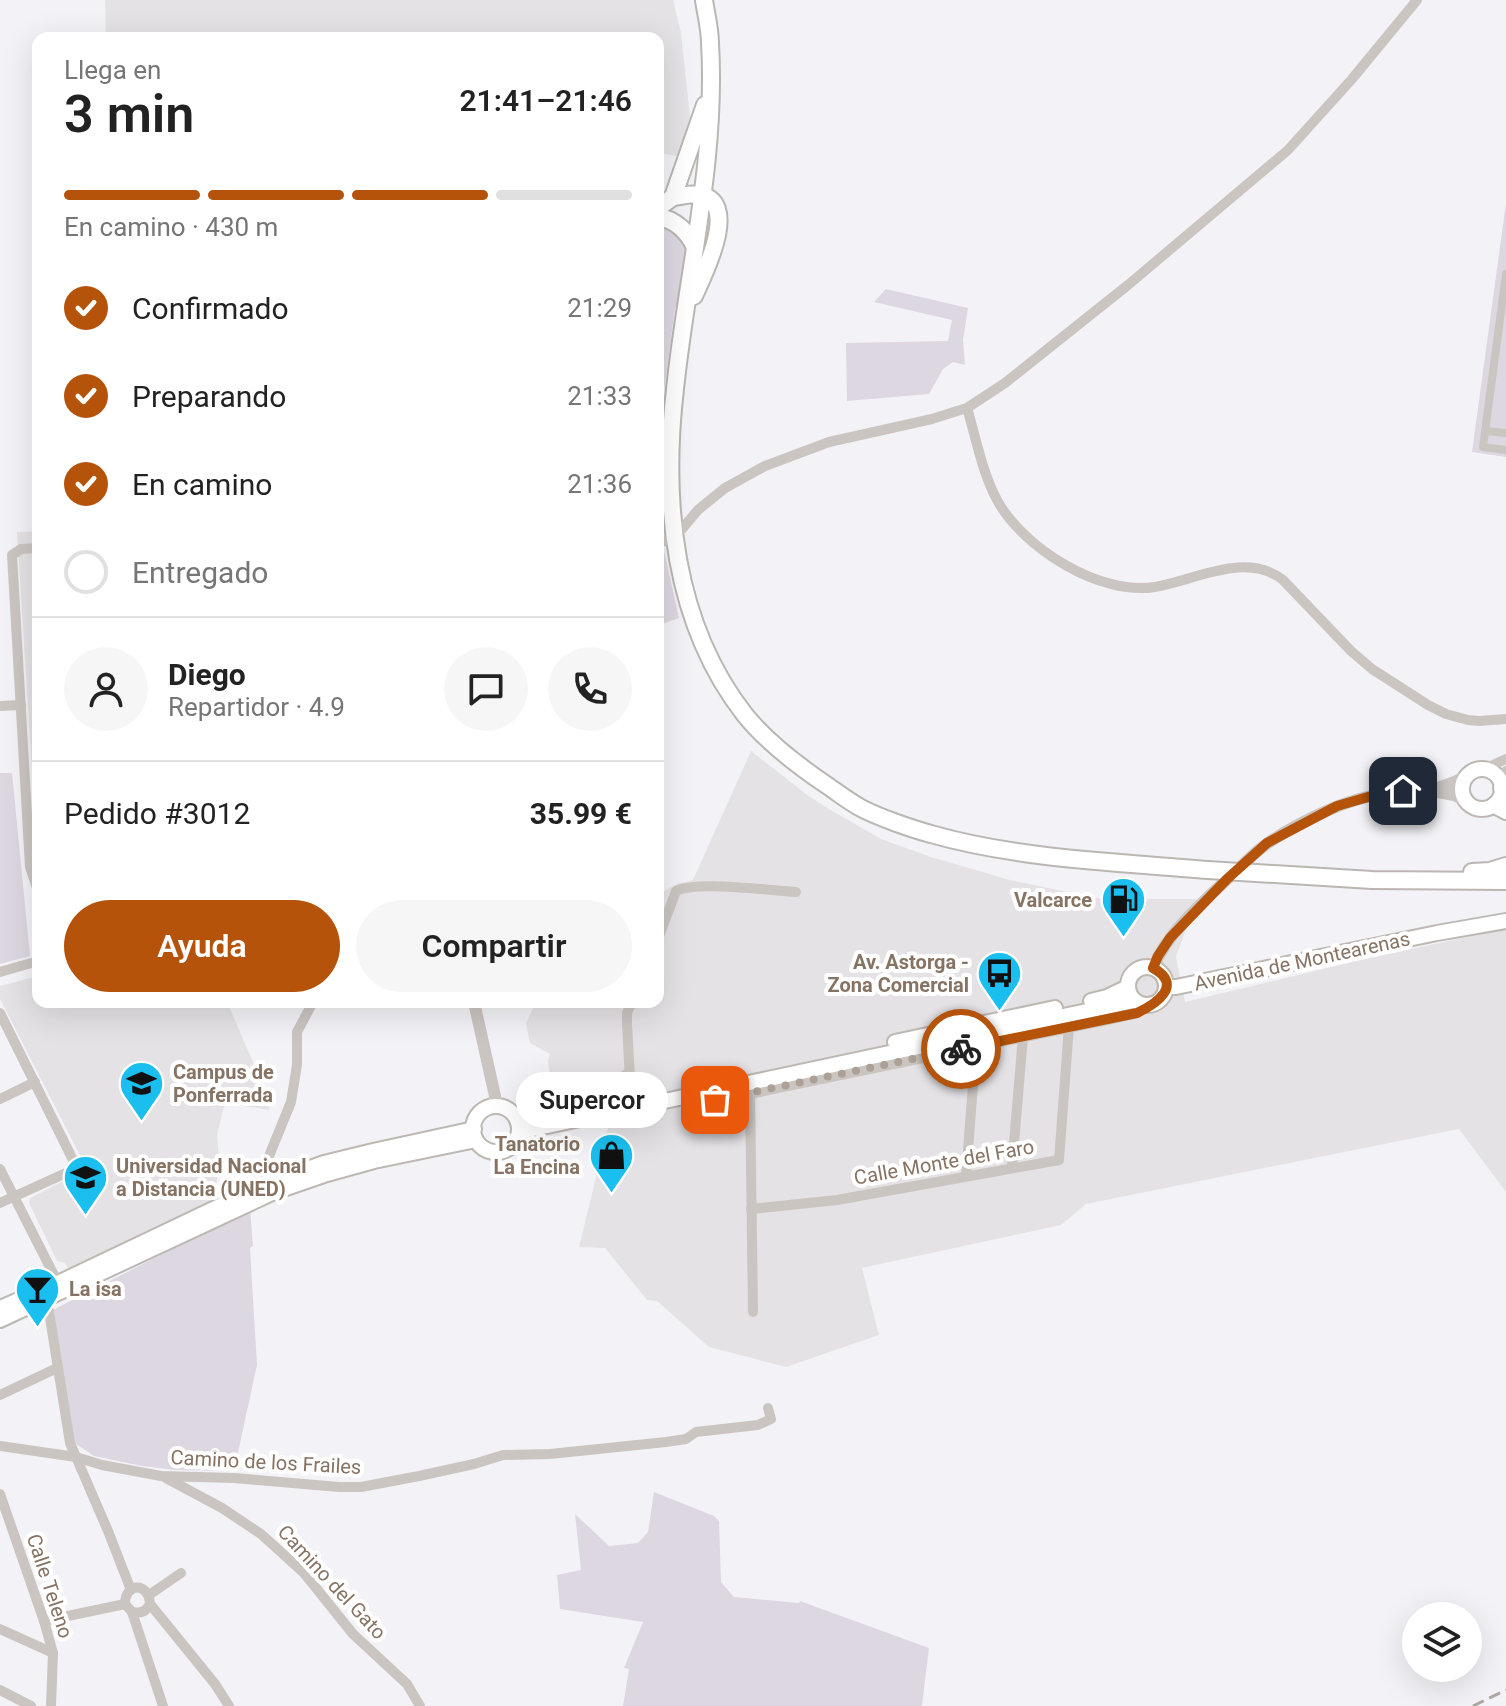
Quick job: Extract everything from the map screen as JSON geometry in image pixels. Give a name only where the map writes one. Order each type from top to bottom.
[{"type":"highway","points":[[704,0],[710,40],[711,88],[703,195],[675,389],[669,467],[675,544],[696,628],[718,675],[746,716],[796,764],[862,809],[928,834],[997,850],[1256,873],[1506,881]]},
{"type":"highway","points":[[664,210],[673,197],[711,88]]},
{"type":"highway","points":[[673,197],[695,194],[713,200],[718,208],[720,224],[699,286],[686,312]]},
{"type":"highway","points":[[664,214],[689,217],[701,214]]},
{"type":"highway","points":[[664,216],[682,229],[695,247]]},
{"type":"highway","points":[[1339,878],[1490,871],[1506,866]]},
{"type":"main road","points":[[1484,769],[1497,776],[1503,792],[1483,809],[1466,801],[1462,785],[1472,772],[1484,769]]},
{"type":"main road","name":"Avenida de Montearenas","points":[[1166,987],[1506,921]]},
{"type":"main road","points":[[1142,967],[1153,968],[1164,977],[1166,987],[1161,999],[1150,1005],[1142,1005],[1131,994],[1129,978],[1142,967]]},
{"type":"main road","points":[[518,1126],[630,1093],[1131,994]]},
{"type":"main road","points":[[518,1126],[1131,994]]},
{"type":"main road","points":[[494,1106],[510,1111],[518,1126],[514,1143],[503,1151],[490,1151],[480,1145],[475,1134],[475,1121],[486,1109],[494,1106]]},
{"type":"main road","points":[[0,1308],[324,1163],[475,1134]]},
{"type":"main road","points":[[0,1320],[270,1188]]},
{"type":"street","points":[[682,529],[698,510],[725,488],[765,466],[829,442],[967,408],[1005,383],[1128,285],[1288,150],[1417,0]]},
{"type":"street","points":[[1506,274],[1483,447],[1506,450]]},
{"type":"street","points":[[1496,348],[1506,340]]},
{"type":"street","points":[[967,408],[984,468],[998,501],[1025,534],[1053,558],[1081,575],[1140,589],[1223,570],[1245,567],[1272,571],[1351,651],[1372,669],[1428,705],[1468,720],[1506,719]]},
{"type":"street","points":[[1485,431],[1506,433]]},
{"type":"street","points":[[32,548],[21,549],[12,555],[32,871]]},
{"type":"street","points":[[0,706],[21,705]]},
{"type":"street","points":[[1484,769],[1506,759]]},
{"type":"street","points":[[1430,790],[1467,776]]},
{"type":"street","points":[[1153,968],[1170,938],[1267,843],[1337,806],[1368,797],[1430,790],[1466,801]]},
{"type":"street","points":[[664,923],[676,891],[683,888],[796,892]]},
{"type":"street","points":[[0,972],[32,963]]},
{"type":"street","points":[[715,1100],[1137,1013],[1150,1005]]},
{"type":"street","points":[[270,1188],[267,1161],[291,1102],[297,1065],[297,1032],[310,1008]]},
{"type":"street","points":[[475,1008],[495,1096],[494,1106]]},
{"type":"street","points":[[629,1008],[627,1024],[630,1093]]},
{"type":"street","points":[[0,1013],[77,1168],[0,1203]]},
{"type":"street","name":"Calle Monte del Faro","points":[[751,1209],[837,1200],[1059,1160],[1069,1026]]},
{"type":"street","points":[[1012,1167],[1023,1036]]},
{"type":"street","points":[[0,1042],[13,1037]]},
{"type":"street","points":[[966,1176],[976,1046]]},
{"type":"street","points":[[612,1085],[629,1072]]},
{"type":"street","points":[[0,1099],[35,1082]]},
{"type":"street","points":[[555,1097],[612,1085],[626,1086],[630,1093]]},
{"type":"street","points":[[571,1109],[579,1092]]},
{"type":"street","points":[[750,1094],[753,1312]]},
{"type":"street","points":[[0,1169],[58,1283]]},
{"type":"street","points":[[42,1301],[48,1307],[70,1443],[131,1590]]},
{"type":"street","points":[[0,1395],[57,1368]]},
{"type":"street","name":"Camino de los Frailes","points":[[0,1446],[76,1457],[161,1476],[361,1487],[474,1464],[503,1455],[550,1454],[686,1439],[696,1432],[758,1425],[771,1419],[768,1408]]},
{"type":"street","name":"Camino del Gato","points":[[161,1476],[210,1501],[261,1534],[304,1573],[353,1634],[407,1684],[420,1706]]},
{"type":"street","name":"Calle Teleno","points":[[0,1494],[6,1525]]},
{"type":"street","name":"Calle Teleno","points":[[0,1511],[44,1621],[53,1653],[51,1706]]},
{"type":"street","points":[[44,1621],[128,1608],[141,1613],[145,1611],[149,1599],[181,1573]]},
{"type":"street","points":[[163,1706],[128,1608],[125,1596],[131,1590],[141,1588],[229,1706]]},
{"type":"street","points":[[0,1629],[53,1653]]},
{"type":"street","points":[[0,1690],[31,1706]]},
{"type":"shaded area","points":[[105,0],[673,0],[681,33],[691,126],[677,156],[664,154],[664,32],[106,32]]},
{"type":"shaded area","points":[[1506,203],[1506,457],[1472,452]]},
{"type":"shaded area","points":[[664,226],[687,239],[684,291],[675,308],[664,390]]},
{"type":"shaded area","points":[[886,289],[968,308],[963,340],[965,365],[953,362],[943,369],[929,394],[847,401],[846,343],[948,341],[952,320],[874,302]]},
{"type":"shaded area","points":[[32,531],[32,772],[17,532]]},
{"type":"shaded area","points":[[664,550],[679,618],[664,623]]},
{"type":"shaded area","points":[[751,751],[834,812],[881,839],[931,857],[1010,880],[1101,899],[1197,899],[1176,957],[1185,1002],[1506,929],[1506,1192],[1459,1129],[1086,1204],[1061,1225],[862,1268],[879,1335],[786,1367],[709,1347],[657,1301],[647,1300],[605,1248],[579,1247],[609,1124],[622,1090],[553,1104],[548,1061],[550,1054],[530,1043],[526,1023],[533,1008],[664,1008],[664,891],[693,880]]},
{"type":"shaded area","points":[[0,773],[12,773],[30,956],[0,964]]},
{"type":"shaded area","name":"Campus de Ponferrada","points":[[32,978],[32,1008],[230,1008],[270,1101],[269,1110],[225,1103],[217,1135],[219,1157],[215,1199],[69,1270],[65,1263],[57,1261],[29,1203],[30,1198],[87,1169],[0,999],[0,986]]},
{"type":"shaded area","points":[[250,1209],[257,1365],[232,1471],[142,1466],[94,1456],[73,1442],[51,1311]]},
{"type":"shaded area","points":[[654,1492],[714,1516],[719,1521],[721,1582],[734,1597],[800,1601],[929,1648],[922,1706],[623,1706],[629,1669],[624,1668],[643,1622],[560,1609],[557,1575],[581,1570],[575,1514],[609,1546],[638,1543],[648,1532]]},
{"type":"railway","points":[[1473,1706],[1506,1690]]},
{"type":"way so far","points":[[715,1100],[961,1049]]},
{"type":"place","name":"Valcarce","points":[[1123,939]]},
{"type":"place","name":"Av. Astorga - Zona Comercial","points":[[1000,1012]]},
{"type":"place","name":"Supercor","points":[[715,1100]]},
{"type":"place","name":"Campus de Ponferrada","points":[[142,1122]]},
{"type":"place","name":"Tanatorio La Encina","points":[[611,1194]]},
{"type":"place","name":"Universidad Nacional a Distancia (UNED)","points":[[85,1217]]},
{"type":"place","name":"La isa","points":[[38,1328]]},
{"type":"route","points":[[961,1049],[1112,1019],[1137,1013],[1156,1003],[1165,993],[1166,982],[1162,973],[1153,968],[1170,938],[1267,843],[1337,806],[1403,791]]}]
